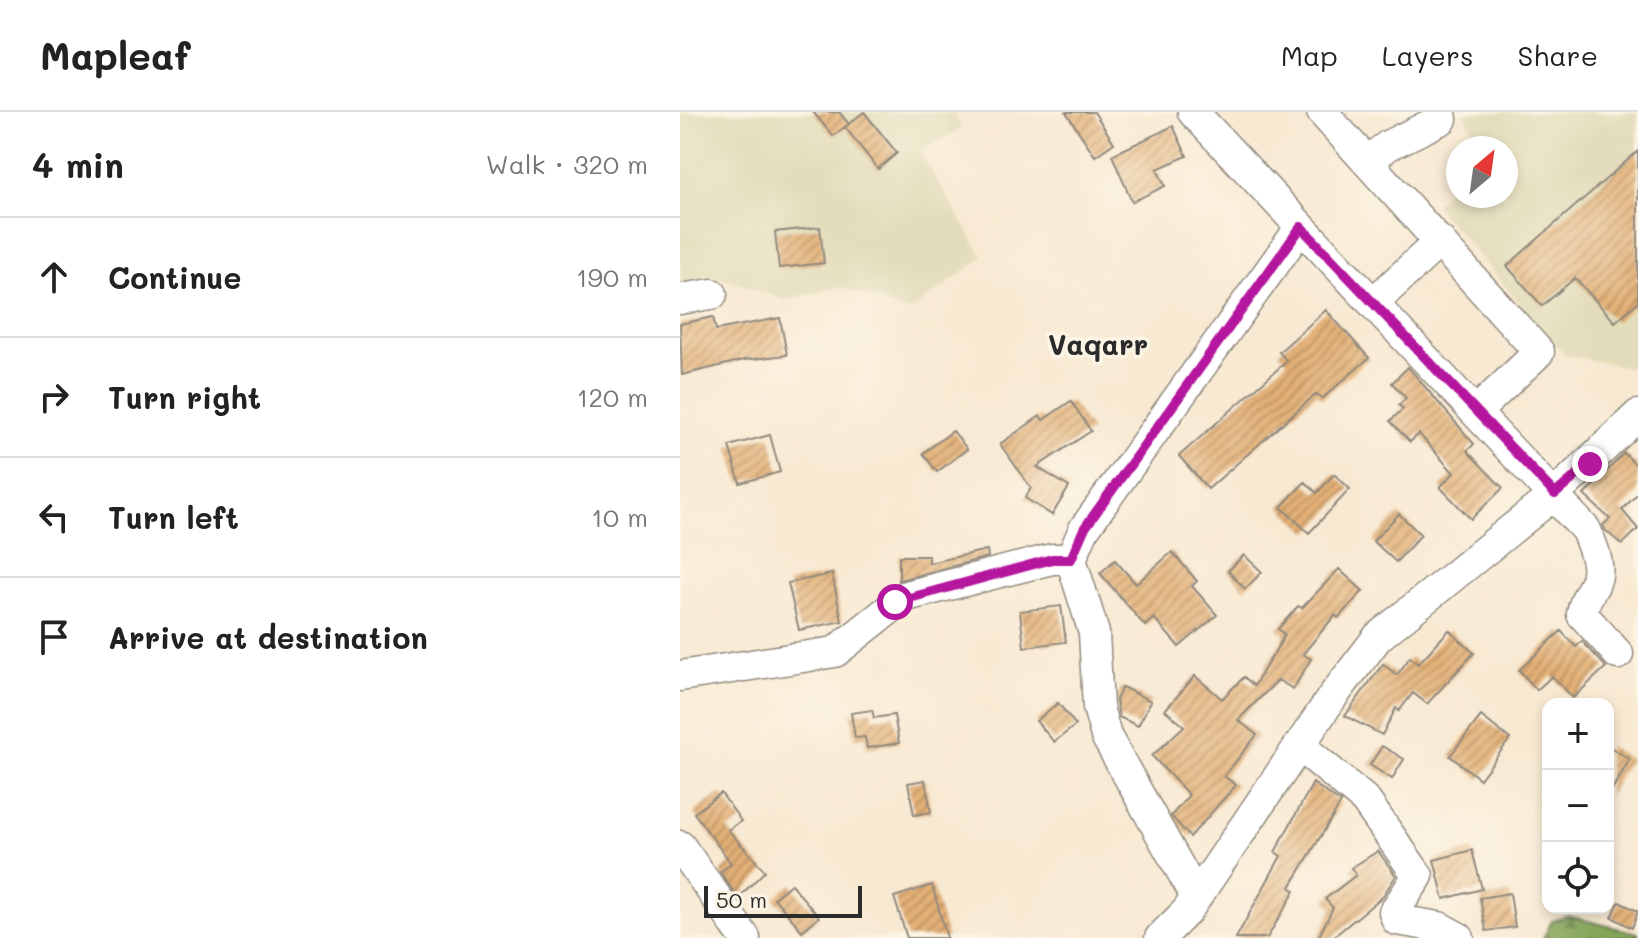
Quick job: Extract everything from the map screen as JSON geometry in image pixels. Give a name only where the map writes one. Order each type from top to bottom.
[{"type":"street","points":[[1193,112],[1586,530],[1597,559],[1596,582],[1584,601],[1582,614],[1618,654]]},
{"type":"street","points":[[1322,112],[1539,352],[1476,412]]},
{"type":"street","points":[[1367,161],[1389,145],[1442,119],[1441,112]]},
{"type":"street","points":[[1196,897],[1106,736],[1098,707],[1094,633],[1071,559],[1084,529],[1301,227]]},
{"type":"street","points":[[1373,303],[1440,241]]},
{"type":"street","points":[[680,299],[712,294]]},
{"type":"street","points":[[1173,934],[1299,745],[1378,637],[1555,494],[1636,422]]},
{"type":"street","points":[[680,676],[835,652],[906,596],[1052,559],[1071,559]]},
{"type":"street","points":[[1299,745],[1365,800],[1418,876],[1394,912],[1397,920],[1439,927],[1459,938]]},
{"type":"street","points":[[680,846],[745,938]]},
{"type":"shaded area","points":[[680,112],[952,112],[962,128],[920,152],[983,257],[909,312],[841,287],[785,300],[712,275],[680,283]]},
{"type":"shaded area","points":[[1464,112],[1621,112],[1576,130],[1627,112],[1638,112],[1638,369],[1565,355],[1434,204],[1446,193],[1446,208],[1518,208],[1518,136],[1476,136]]},
{"type":"green space","points":[[1568,916],[1638,933],[1638,938],[1543,938],[1552,921]]},
{"type":"building","points":[[813,112],[839,112],[849,124],[833,136]]},
{"type":"building","points":[[864,112],[897,153],[878,169],[845,127]]},
{"type":"building","points":[[1066,112],[1094,112],[1114,143],[1095,156]]},
{"type":"building","points":[[1173,126],[1187,156],[1157,169],[1165,186],[1132,202],[1112,155]]},
{"type":"building","points":[[1638,151],[1638,302],[1615,322],[1575,278],[1542,306],[1507,266]]},
{"type":"building","points":[[820,227],[824,263],[779,268],[775,232]]},
{"type":"building","points":[[1326,310],[1369,358],[1323,398],[1316,394],[1208,489],[1179,456],[1287,361],[1279,352]]},
{"type":"building","points":[[713,317],[716,330],[780,318],[787,355],[744,360],[682,375],[680,324]]},
{"type":"building","points":[[1408,367],[1474,444],[1467,451],[1503,488],[1471,519],[1440,487],[1454,473],[1419,434],[1410,442],[1390,421],[1403,409],[1399,405],[1406,398],[1392,383]]},
{"type":"building","points":[[1071,401],[1091,431],[1037,467],[1069,487],[1052,515],[1025,498],[1031,488],[1000,444],[1040,416],[1043,420]]},
{"type":"building","points":[[953,431],[967,449],[937,472],[923,453]]},
{"type":"building","points":[[770,435],[780,472],[740,483],[729,446]]},
{"type":"building","points":[[1624,453],[1638,467],[1638,493],[1622,510],[1638,529],[1622,545],[1605,530],[1603,525],[1610,519],[1584,495]]},
{"type":"building","points":[[1334,474],[1350,489],[1309,533],[1281,507],[1305,482],[1317,493]]},
{"type":"building","points":[[1399,514],[1421,535],[1396,562],[1373,541]]},
{"type":"building","points":[[987,550],[988,557],[899,580],[899,556],[929,556],[929,563]]},
{"type":"building","points":[[1172,552],[1197,581],[1192,586],[1217,615],[1179,647],[1154,618],[1145,626],[1100,573],[1115,560],[1136,584]]},
{"type":"building","points":[[1244,555],[1262,572],[1245,589],[1228,571]]},
{"type":"building","points":[[1339,569],[1363,591],[1338,618],[1335,615],[1303,654],[1311,659],[1293,689],[1278,680],[1238,720],[1257,735],[1224,776],[1236,785],[1190,837],[1171,816],[1189,795],[1152,756],[1184,726],[1165,710],[1195,676],[1222,699],[1244,677],[1254,686],[1285,635],[1278,629]]},
{"type":"building","points":[[832,574],[842,621],[799,630],[788,583]]},
{"type":"building","points":[[1061,606],[1066,642],[1024,647],[1020,611]]},
{"type":"building","points":[[1449,630],[1474,653],[1427,704],[1413,693],[1399,711],[1396,708],[1382,735],[1345,716],[1383,664],[1397,675],[1410,657],[1418,664]]},
{"type":"building","points":[[1561,631],[1576,647],[1582,641],[1606,667],[1573,698],[1552,676],[1537,690],[1519,670]]},
{"type":"building","points":[[1122,687],[1151,701],[1138,726],[1119,717],[1116,700]]},
{"type":"building","points":[[1058,703],[1076,725],[1054,742],[1036,721]]},
{"type":"building","points":[[872,710],[874,718],[894,715],[899,743],[867,748],[865,737],[855,738],[851,713]]},
{"type":"building","points":[[1481,716],[1510,739],[1480,779],[1450,756]]},
{"type":"building","points":[[1382,746],[1404,759],[1392,779],[1370,765]]},
{"type":"building","points":[[1614,750],[1630,759],[1614,786]]},
{"type":"building","points":[[925,780],[931,812],[914,815],[908,783]]},
{"type":"building","points":[[1313,783],[1341,803],[1290,887],[1295,891],[1267,938],[1236,938],[1281,856],[1275,852]]},
{"type":"building","points":[[721,793],[741,821],[728,830],[765,871],[738,898],[720,872],[731,863],[694,813]]},
{"type":"building","points":[[1472,850],[1482,889],[1444,899],[1434,860]]},
{"type":"building","points":[[1378,851],[1396,876],[1382,897],[1332,938],[1318,938],[1333,908],[1325,899],[1356,875],[1351,868]]},
{"type":"building","points":[[791,884],[819,917],[802,931],[774,898]]},
{"type":"building","points":[[932,885],[947,938],[907,938],[894,897]]},
{"type":"building","points":[[1510,893],[1515,927],[1486,931],[1480,898]]},
{"type":"building","points":[[1619,902],[1638,911],[1632,928],[1612,917]]},
{"type":"district","name":"Vaqarr","points":[[1098,344]]},
{"type":"route","points":[[895,602],[906,596],[1052,559],[1071,559],[1084,529],[1301,227],[1555,494],[1590,464]]}]
